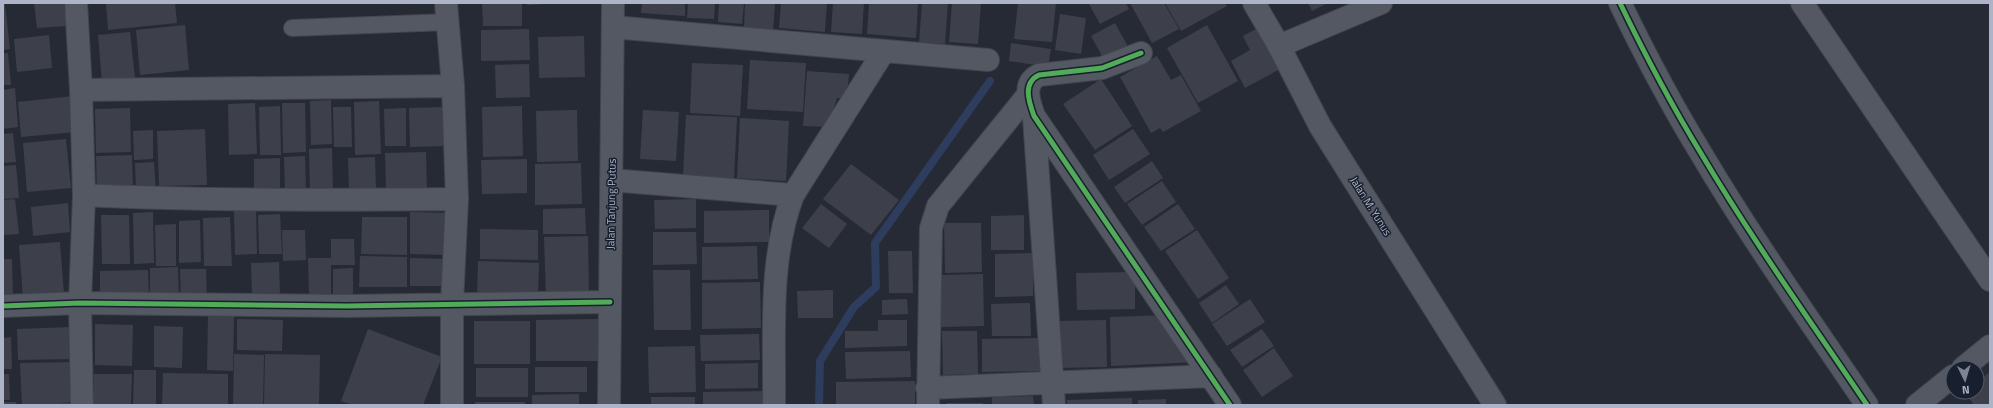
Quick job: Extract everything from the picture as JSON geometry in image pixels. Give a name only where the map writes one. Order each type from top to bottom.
[{"type":"street","points":[[76,3],[81,90],[84,195],[80,303],[82,405]]},
{"type":"street","name":"Jalan Tanjung Putus","points":[[610,405],[613,3]]},
{"type":"street","name":"Jalan M. Yunus","points":[[1254,3],[1279,46],[1320,126],[1495,405]]},
{"type":"street","points":[[1279,46],[1381,3]]},
{"type":"street","points":[[1620,3],[1640,45],[1701,154],[1732,204],[1867,405]]},
{"type":"street","points":[[1802,3],[1990,280]]},
{"type":"street","points":[[447,12],[453,86],[457,199],[452,304],[452,405]]},
{"type":"street","points":[[613,27],[988,60]]},
{"type":"street","points":[[774,405],[776,262],[784,218],[793,195],[884,51]]},
{"type":"street","points":[[1054,405],[1054,383],[1031,106],[1031,81],[1039,75],[1102,68],[1141,53]]},
{"type":"street","points":[[81,90],[453,86]]},
{"type":"street","points":[[1031,106],[1230,405]]},
{"type":"street","points":[[1031,106],[938,206],[931,228],[927,397],[1054,383],[1211,376]]},
{"type":"street","points":[[611,180],[793,195]]},
{"type":"street","points":[[84,195],[174,199],[266,200],[457,199]]},
{"type":"street","points":[[3,306],[80,303],[347,306],[610,302]]},
{"type":"street","points":[[1973,360],[1990,346]]},
{"type":"street","points":[[1917,405],[1945,382]]},
{"type":"lane","points":[[292,28],[447,12]]},
{"type":"building","points":[[34,3],[64,3],[66,26],[37,28]]},
{"type":"building","points":[[106,3],[175,3],[177,23],[108,30]]},
{"type":"building","points":[[482,3],[522,3],[522,26],[483,26]]},
{"type":"building","points":[[527,3],[544,3],[544,4],[527,5]]},
{"type":"building","points":[[642,3],[685,3],[685,16],[641,13]]},
{"type":"building","points":[[688,3],[715,3],[714,19],[687,18]]},
{"type":"building","points":[[719,3],[744,3],[742,24],[718,22]]},
{"type":"building","points":[[745,3],[775,3],[773,32],[744,30]]},
{"type":"building","points":[[781,3],[827,3],[825,32],[779,28]]},
{"type":"building","points":[[833,3],[864,3],[862,34],[831,32]]},
{"type":"building","points":[[869,3],[918,3],[916,38],[867,34]]},
{"type":"building","points":[[922,3],[948,3],[945,44],[919,43]]},
{"type":"building","points":[[952,3],[981,3],[978,44],[949,42]]},
{"type":"building","points":[[1018,3],[1056,3],[1052,42],[1014,39]]},
{"type":"building","points":[[1126,3],[1129,9],[1100,24],[1089,4]]},
{"type":"building","points":[[1130,3],[1164,3],[1179,29],[1152,43]]},
{"type":"building","points":[[1165,3],[1225,3],[1227,6],[1181,31]]},
{"type":"building","points":[[1308,3],[1328,3],[1312,11]]},
{"type":"building","points":[[3,4],[5,4],[10,49],[3,50]]},
{"type":"building","points":[[1060,14],[1086,18],[1081,54],[1055,50]]},
{"type":"building","points":[[1115,23],[1131,52],[1107,65],[1091,36]]},
{"type":"building","points":[[185,25],[189,70],[140,75],[136,30]]},
{"type":"building","points":[[1207,25],[1238,81],[1198,103],[1167,48]]},
{"type":"building","points":[[1260,27],[1282,68],[1245,88],[1231,61],[1250,50],[1243,36]]},
{"type":"building","points":[[529,29],[530,60],[481,61],[481,30]]},
{"type":"building","points":[[130,32],[135,78],[102,82],[98,35]]},
{"type":"building","points":[[49,35],[52,68],[17,72],[14,39]]},
{"type":"building","points":[[584,36],[585,77],[539,78],[538,37]]},
{"type":"building","points":[[1011,43],[1051,49],[1048,67],[1009,61]]},
{"type":"building","points":[[3,53],[8,53],[11,85],[3,85]]},
{"type":"building","points":[[1157,56],[1171,80],[1181,75],[1201,111],[1163,132],[1160,128],[1151,133],[1120,77]]},
{"type":"building","points":[[750,60],[806,63],[803,112],[747,109]]},
{"type":"building","points":[[692,63],[743,65],[740,116],[690,113]]},
{"type":"building","points":[[529,64],[530,97],[496,98],[495,65]]},
{"type":"building","points":[[807,71],[849,74],[847,98],[837,98],[828,127],[803,126]]},
{"type":"building","points":[[1101,79],[1132,126],[1095,150],[1063,104]]},
{"type":"building","points":[[15,88],[18,127],[3,129],[3,90]]},
{"type":"building","points":[[73,96],[76,132],[21,137],[18,102]]},
{"type":"building","points":[[331,100],[332,144],[311,145],[310,101]]},
{"type":"building","points":[[379,101],[381,154],[355,155],[354,102]]},
{"type":"building","points":[[255,103],[257,154],[229,155],[228,104]]},
{"type":"building","points":[[282,103],[305,103],[306,152],[283,153]]},
{"type":"building","points":[[280,106],[281,155],[260,155],[259,107]]},
{"type":"building","points":[[522,106],[523,156],[483,157],[482,107]]},
{"type":"building","points":[[333,107],[351,107],[352,147],[334,147]]},
{"type":"building","points":[[446,107],[447,146],[410,147],[409,108]]},
{"type":"building","points":[[130,108],[131,152],[96,153],[95,109]]},
{"type":"building","points":[[406,108],[406,146],[385,146],[384,109]]},
{"type":"building","points":[[577,110],[578,161],[537,162],[536,111]]},
{"type":"building","points":[[643,110],[679,112],[676,161],[640,159]]},
{"type":"building","points":[[686,115],[737,117],[734,179],[683,176]]},
{"type":"building","points":[[740,118],[789,121],[786,181],[737,178]]},
{"type":"building","points":[[205,129],[207,185],[159,186],[157,131]]},
{"type":"building","points":[[1133,129],[1150,154],[1109,180],[1093,155]]},
{"type":"building","points":[[153,130],[153,159],[134,160],[133,131]]},
{"type":"building","points":[[13,133],[16,162],[3,163],[3,134]]},
{"type":"building","points":[[66,139],[71,188],[27,192],[23,143]]},
{"type":"building","points":[[332,148],[333,192],[310,192],[309,149]]},
{"type":"building","points":[[426,152],[427,190],[386,191],[385,153]]},
{"type":"building","points":[[132,155],[133,187],[97,188],[96,156]]},
{"type":"building","points":[[305,156],[306,192],[285,192],[284,157]]},
{"type":"building","points":[[375,157],[376,189],[349,190],[348,158]]},
{"type":"building","points":[[280,158],[280,198],[254,198],[254,159]]},
{"type":"building","points":[[527,159],[527,193],[482,194],[481,160]]},
{"type":"building","points":[[1152,161],[1163,178],[1125,203],[1114,187]]},
{"type":"building","points":[[154,162],[156,191],[136,192],[135,163]]},
{"type":"building","points":[[581,163],[582,204],[535,205],[535,164]]},
{"type":"building","points":[[851,164],[899,200],[871,235],[823,199]]},
{"type":"building","points":[[16,165],[19,198],[3,199],[3,166]]},
{"type":"building","points":[[1162,181],[1176,202],[1142,225],[1127,204]]},
{"type":"building","points":[[15,199],[19,234],[3,235],[3,200]]},
{"type":"building","points":[[696,199],[696,228],[655,229],[654,200]]},
{"type":"building","points":[[68,203],[70,232],[33,236],[31,207]]},
{"type":"building","points":[[821,204],[847,224],[829,248],[802,228]]},
{"type":"building","points":[[1178,204],[1195,229],[1161,251],[1144,227]]},
{"type":"building","points":[[585,208],[586,234],[543,234],[543,209]]},
{"type":"building","points":[[769,210],[769,242],[704,243],[704,211]]},
{"type":"building","points":[[234,211],[256,211],[257,254],[235,255]]},
{"type":"building","points":[[153,212],[154,263],[134,264],[133,213]]},
{"type":"building","points":[[410,212],[449,213],[449,255],[410,254]]},
{"type":"building","points":[[280,214],[282,254],[259,254],[258,215]]},
{"type":"building","points":[[101,215],[129,215],[130,264],[102,264]]},
{"type":"building","points":[[1024,215],[1024,250],[991,250],[991,216]]},
{"type":"building","points":[[230,217],[232,266],[204,266],[203,218]]},
{"type":"building","points":[[362,217],[407,217],[407,255],[361,254]]},
{"type":"building","points":[[200,220],[201,262],[179,263],[179,221]]},
{"type":"building","points":[[944,223],[981,223],[982,272],[945,273]]},
{"type":"building","points":[[176,224],[176,266],[156,266],[155,225]]},
{"type":"building","points":[[480,229],[538,230],[538,260],[480,259]]},
{"type":"building","points":[[282,230],[305,230],[306,260],[283,261]]},
{"type":"building","points":[[1197,230],[1229,278],[1198,299],[1165,251]]},
{"type":"building","points":[[653,232],[696,232],[697,264],[653,265]]},
{"type":"building","points":[[588,236],[589,296],[546,297],[544,237]]},
{"type":"building","points":[[331,239],[354,239],[355,265],[331,265],[331,294],[309,295],[308,258],[331,258]]},
{"type":"building","points":[[60,242],[64,294],[23,298],[19,245]]},
{"type":"building","points":[[757,246],[758,279],[702,280],[702,247]]},
{"type":"building","points":[[888,251],[912,251],[913,293],[889,293]]},
{"type":"building","points":[[1033,253],[1033,296],[995,297],[995,254]]},
{"type":"building","points":[[360,256],[407,257],[407,287],[359,287]]},
{"type":"building","points":[[410,258],[446,259],[446,286],[410,286]]},
{"type":"building","points":[[3,259],[12,259],[13,297],[3,297]]},
{"type":"building","points":[[478,261],[539,263],[538,297],[477,296]]},
{"type":"building","points":[[279,262],[280,297],[252,297],[251,263]]},
{"type":"building","points":[[178,267],[179,301],[150,302],[150,268]]},
{"type":"building","points":[[353,268],[353,296],[333,297],[333,269]]},
{"type":"building","points":[[180,269],[206,269],[207,301],[181,302]]},
{"type":"building","points":[[148,270],[149,301],[100,302],[100,271]]},
{"type":"building","points":[[653,270],[690,270],[691,330],[654,330]]},
{"type":"building","points":[[1135,272],[1135,309],[1077,310],[1076,273]]},
{"type":"building","points":[[983,274],[984,326],[941,327],[940,275]]},
{"type":"building","points":[[760,282],[761,328],[702,329],[702,283]]},
{"type":"building","points":[[1226,285],[1239,304],[1212,323],[1199,303]]},
{"type":"building","points":[[833,290],[833,318],[798,318],[797,291]]},
{"type":"building","points":[[907,299],[908,314],[882,315],[882,300]]},
{"type":"building","points":[[1250,299],[1265,322],[1227,346],[1212,324]]},
{"type":"building","points":[[1030,303],[1031,336],[992,336],[991,304]]},
{"type":"building","points":[[1169,315],[1198,362],[1111,366],[1110,317]]},
{"type":"building","points":[[208,316],[234,316],[233,371],[207,370]]},
{"type":"building","points":[[237,319],[283,320],[282,351],[237,350]]},
{"type":"building","points":[[599,319],[599,361],[536,361],[536,320]]},
{"type":"building","points":[[878,320],[907,320],[907,346],[845,348],[845,331],[878,331]]},
{"type":"building","points":[[1106,320],[1107,367],[1058,368],[1057,321]]},
{"type":"building","points":[[474,321],[530,321],[530,364],[474,364]]},
{"type":"building","points":[[95,324],[133,325],[132,366],[95,365]]},
{"type":"building","points":[[154,326],[183,327],[182,368],[154,367]]},
{"type":"building","points":[[72,327],[73,359],[18,360],[17,329]]},
{"type":"building","points":[[368,329],[442,357],[423,405],[353,405],[341,401]]},
{"type":"building","points":[[1262,329],[1274,346],[1242,367],[1230,350]]},
{"type":"building","points":[[942,331],[977,331],[978,374],[943,375]]},
{"type":"building","points":[[759,334],[760,360],[701,361],[700,335]]},
{"type":"building","points":[[11,337],[12,369],[3,369],[3,338]]},
{"type":"building","points":[[1039,338],[1040,371],[982,372],[982,339]]},
{"type":"building","points":[[695,346],[696,392],[649,393],[648,347]]},
{"type":"building","points":[[1274,348],[1293,376],[1262,397],[1243,370]]},
{"type":"building","points":[[910,351],[911,377],[846,379],[845,352]]},
{"type":"building","points":[[234,354],[264,355],[263,405],[233,405]]},
{"type":"building","points":[[265,354],[320,355],[319,405],[264,405]]},
{"type":"building","points":[[76,362],[77,402],[59,402],[74,403],[74,405],[22,405],[20,363]]},
{"type":"building","points":[[758,363],[758,388],[705,389],[705,364]]},
{"type":"building","points":[[535,367],[587,367],[587,392],[535,392]]},
{"type":"building","points":[[476,368],[528,368],[528,397],[476,397]]},
{"type":"building","points":[[134,370],[156,370],[156,405],[133,405]]},
{"type":"building","points":[[1990,372],[1990,405],[1974,405],[1971,400],[1985,400],[1985,375]]},
{"type":"building","points":[[163,373],[228,374],[228,405],[162,405]]},
{"type":"building","points":[[3,374],[9,374],[10,400],[3,400]]},
{"type":"building","points":[[94,374],[132,374],[131,405],[93,405]]},
{"type":"building","points":[[915,381],[915,405],[836,405],[836,382]]},
{"type":"building","points":[[767,391],[767,405],[703,405],[703,392]]},
{"type":"building","points":[[579,394],[579,405],[532,405],[532,395]]},
{"type":"building","points":[[1033,396],[1034,405],[992,405],[992,397]]},
{"type":"building","points":[[651,397],[695,397],[695,405],[651,405]]},
{"type":"building","points":[[1132,398],[1132,405],[1067,405],[1067,400]]},
{"type":"building","points":[[1166,399],[1166,405],[1138,405],[1138,400]]},
{"type":"building","points":[[3,402],[16,402],[16,405],[3,405]]},
{"type":"building","points":[[475,402],[525,402],[525,405],[475,405]]},
{"type":"building","points":[[947,403],[983,403],[983,405],[947,405]]},
{"type":"waterway","points":[[819,405],[820,361],[854,307],[876,287],[875,243],[990,81]]},
{"type":"cycle path","points":[[1620,3],[1669,99],[1721,187],[1867,405]]},
{"type":"cycle path","points":[[1141,53],[1102,68],[1039,75],[1030,83],[1028,93],[1030,105],[1034,116],[1230,405]]},
{"type":"cycle path","points":[[3,306],[80,303],[347,306],[610,302]]}]
